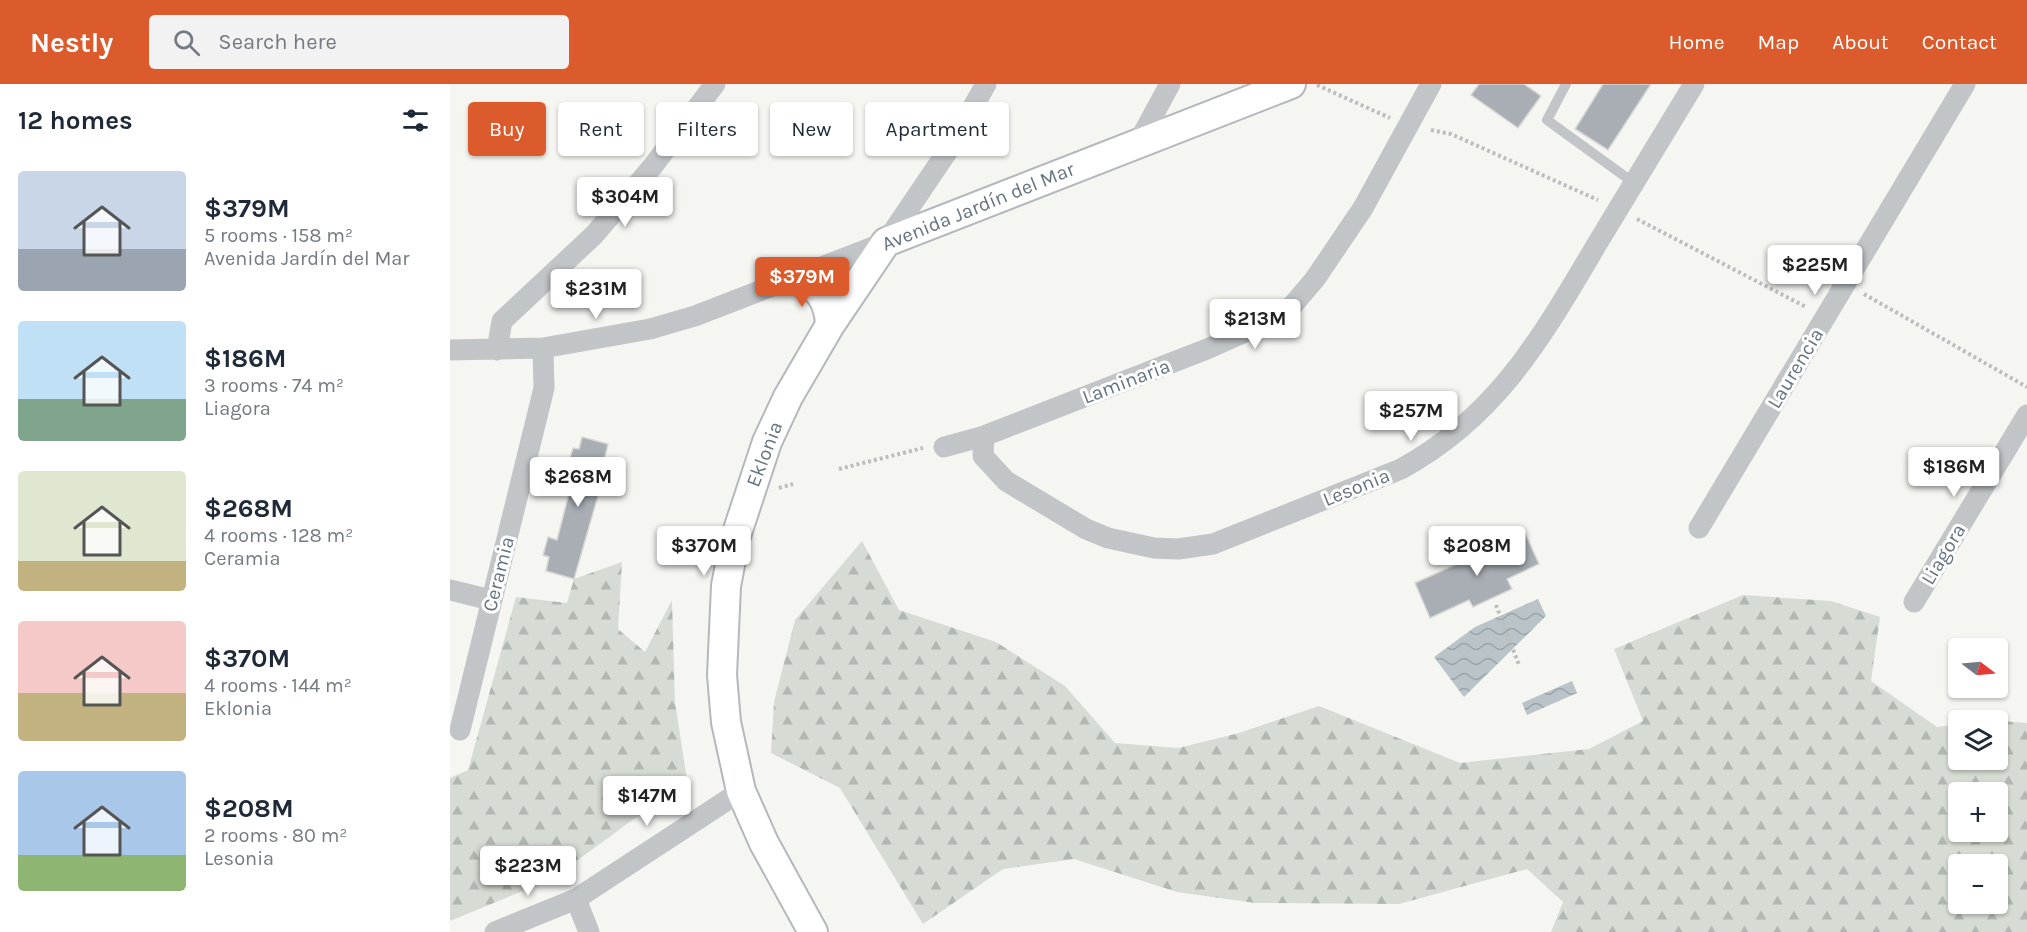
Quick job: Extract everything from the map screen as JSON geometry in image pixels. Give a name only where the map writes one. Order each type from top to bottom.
[{"type":"street","points":[[497,350],[502,321],[594,235],[653,166],[715,84]]},
{"type":"street","name":"Eklonia","points":[[813,932],[764,843],[741,791],[726,722],[722,675],[726,586],[741,518],[767,442],[788,397],[830,324],[949,149],[986,84]]},
{"type":"street","points":[[1138,143],[1170,84]]},
{"type":"street","name":"Avenida Jardín del Mar","points":[[450,350],[543,348],[650,329],[695,316],[1291,84]]},
{"type":"street","name":"Laminaria","points":[[944,447],[984,436],[1233,338],[1270,321],[1292,306],[1315,279],[1363,208],[1431,84]]},
{"type":"street","name":"Lesonia","points":[[984,436],[983,456],[1006,481],[1086,529],[1131,545],[1178,549],[1204,545],[1401,469],[1430,453],[1494,399],[1547,327],[1694,84]]},
{"type":"street","name":"Laurencia","points":[[1699,528],[1965,84]]},
{"type":"street","points":[[795,277],[807,281],[823,296],[830,324]]},
{"type":"street","name":"Ceramia","points":[[460,730],[544,388],[543,348]]},
{"type":"street","name":"Liagora","points":[[1914,602],[2027,415]]},
{"type":"street","points":[[450,590],[491,600]]},
{"type":"street","points":[[495,932],[576,898],[693,819],[741,791]]},
{"type":"street","points":[[576,898],[589,932]]},
{"type":"lane","points":[[1566,84],[1547,120],[1634,183]]},
{"type":"path","points":[[1315,84],[1407,126]]},
{"type":"path","points":[[1845,283],[2027,387]]},
{"type":"path","points":[[840,469],[928,447],[944,447]]},
{"type":"path","points":[[1496,605],[1519,664]]},
{"type":"green space","points":[[862,541],[899,610],[996,642],[1065,686],[1115,743],[1178,748],[1239,733],[1319,706],[1460,763],[1589,749],[1643,721],[1614,649],[1743,595],[1831,601],[1880,617],[1871,681],[1937,727],[1948,726],[1948,770],[2008,770],[2008,722],[2027,723],[2027,932],[1551,932],[1563,902],[1527,869],[1399,904],[1255,903],[1177,892],[1074,859],[1003,869],[923,924],[840,788],[771,753],[774,702],[795,620]]},
{"type":"green space","points":[[622,562],[618,629],[645,652],[672,600],[675,702],[687,780],[552,879],[450,921],[450,778],[468,770],[516,597],[567,603],[574,579]]},
{"type":"water","points":[[1538,599],[1546,616],[1464,697],[1434,657],[1475,627]]},
{"type":"water","points":[[1572,681],[1577,693],[1527,715],[1522,703]]},
{"type":"building","points":[[1479,84],[1524,84],[1541,96],[1518,128],[1471,95]]},
{"type":"building","points":[[1603,84],[1651,84],[1608,150],[1575,129]]},
{"type":"building","points":[[582,437],[608,444],[601,474],[604,475],[574,579],[546,571],[549,557],[543,555],[548,537],[557,540],[575,470],[567,468],[573,448],[579,449]]},
{"type":"building","points":[[1525,533],[1539,564],[1507,579],[1512,589],[1473,607],[1469,600],[1430,618],[1415,583]]}]
